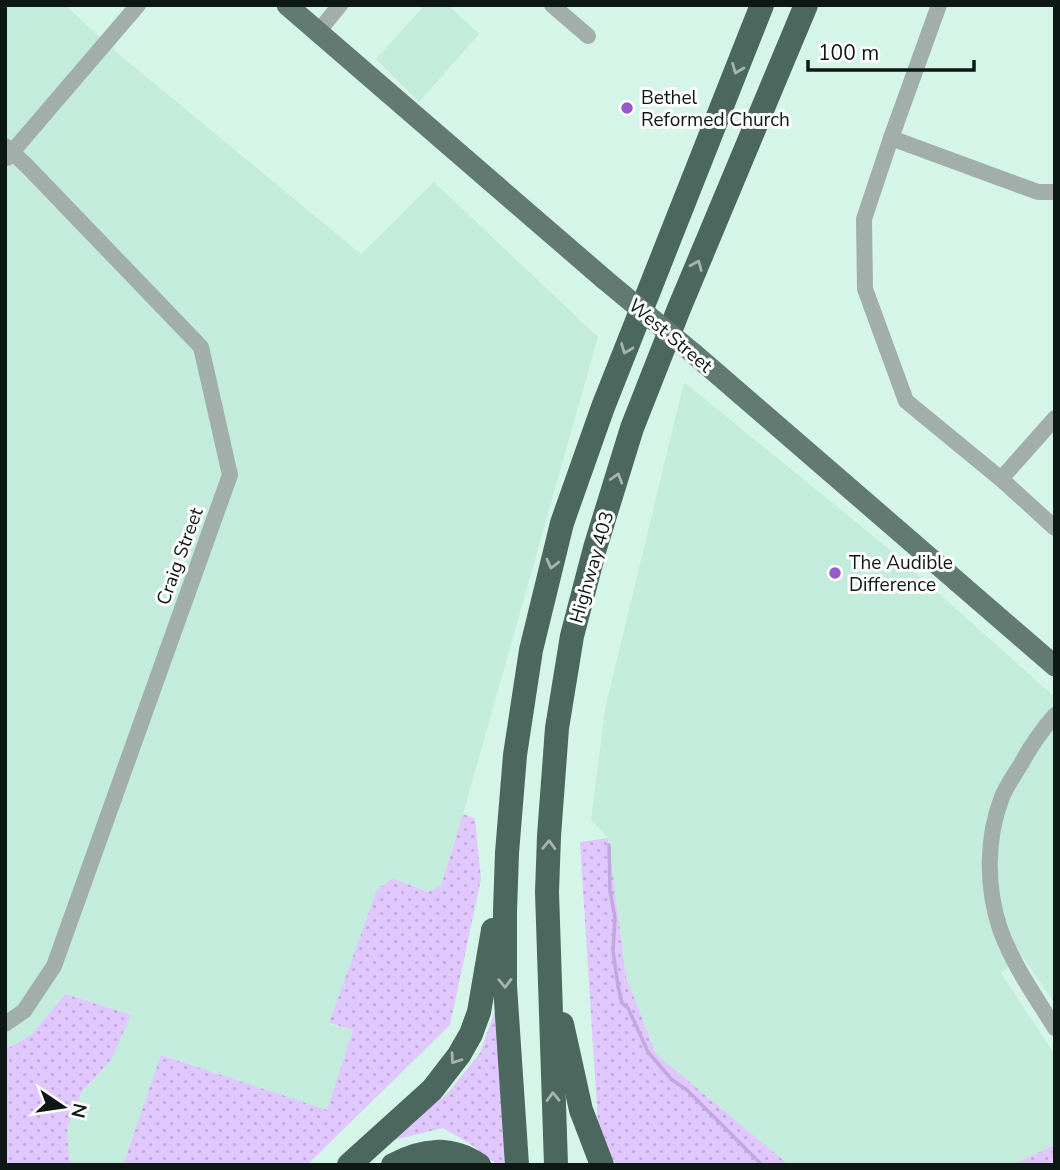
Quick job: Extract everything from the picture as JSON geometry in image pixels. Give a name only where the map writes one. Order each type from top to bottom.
[{"type":"highway","name":"Highway 403","points":[[517,1165],[505,986],[507,853],[515,755],[531,650],[562,523],[608,395],[762,5]]},
{"type":"highway","name":"Highway 403","points":[[556,1165],[547,892],[557,728],[572,636],[595,548],[632,428],[806,5]]},
{"type":"highway","points":[[349,1165],[432,1090],[459,1055],[471,1034],[480,1012],[497,883],[507,853]]},
{"type":"highway","points":[[547,892],[555,919],[561,1020],[581,1110],[602,1165]]},
{"type":"highway","points":[[393,1165],[425,1152],[462,1156],[479,1165]]},
{"type":"main road","name":"West Street","points":[[287,5],[1055,666]]},
{"type":"street","points":[[8,153],[138,5]]},
{"type":"street","points":[[318,32],[340,5]]},
{"type":"street","points":[[552,5],[588,36]]},
{"type":"street","points":[[939,5],[864,219],[864,289],[906,401],[1055,527]]},
{"type":"street","points":[[891,138],[1038,192],[1055,192]]},
{"type":"street","name":"Craig Street","points":[[5,1024],[24,1011],[54,967],[230,475],[201,347],[8,153]]},
{"type":"street","points":[[1001,479],[1055,418]]},
{"type":"street","points":[[1055,715],[1029,750],[1003,795],[989,853],[993,901],[1001,929],[1017,966],[1055,1028]]},
{"type":"shaded area","points":[[5,5],[65,5],[115,51],[361,254],[434,182],[598,337],[441,886],[427,892],[393,878],[329,1024],[353,1030],[327,1111],[162,1055],[123,1165],[70,1165],[67,1128],[82,1093],[111,1060],[65,994],[32,1034],[5,1050]]},
{"type":"shaded area","points":[[425,5],[448,5],[479,34],[419,102],[376,59]]},
{"type":"shaded area","points":[[684,382],[883,544],[1055,697],[1055,1004],[1022,956],[1001,973],[1055,1055],[1055,1145],[1011,1165],[789,1165],[656,1054],[626,977],[608,838],[591,820],[605,709]]},
{"type":"shaded area","points":[[463,814],[475,819],[481,879],[450,1025],[307,1165],[123,1165],[161,1055],[327,1110],[353,1030],[329,1023],[377,890],[393,878],[427,892],[441,886]]},
{"type":"shaded area","points":[[608,838],[626,977],[656,1054],[789,1165],[617,1165],[599,1140],[580,842]]},
{"type":"shaded area","points":[[503,989],[507,1165],[498,1165],[443,1128],[386,1142],[447,1094],[480,1053]]},
{"type":"shaded area","points":[[65,994],[131,1015],[111,1060],[82,1092],[67,1128],[70,1165],[5,1165],[5,1050],[32,1034]]},
{"type":"shaded area","points":[[1055,1145],[1055,1165],[1011,1165]]},
{"type":"waterway","points":[[609,845],[610,891],[615,918],[613,951],[622,1003],[628,1008],[648,1052],[672,1080],[687,1090],[762,1165]]},
{"type":"place","name":"Bethel Reformed Church","points":[[627,108]]},
{"type":"place","name":"The Audible Difference","points":[[835,573]]}]
